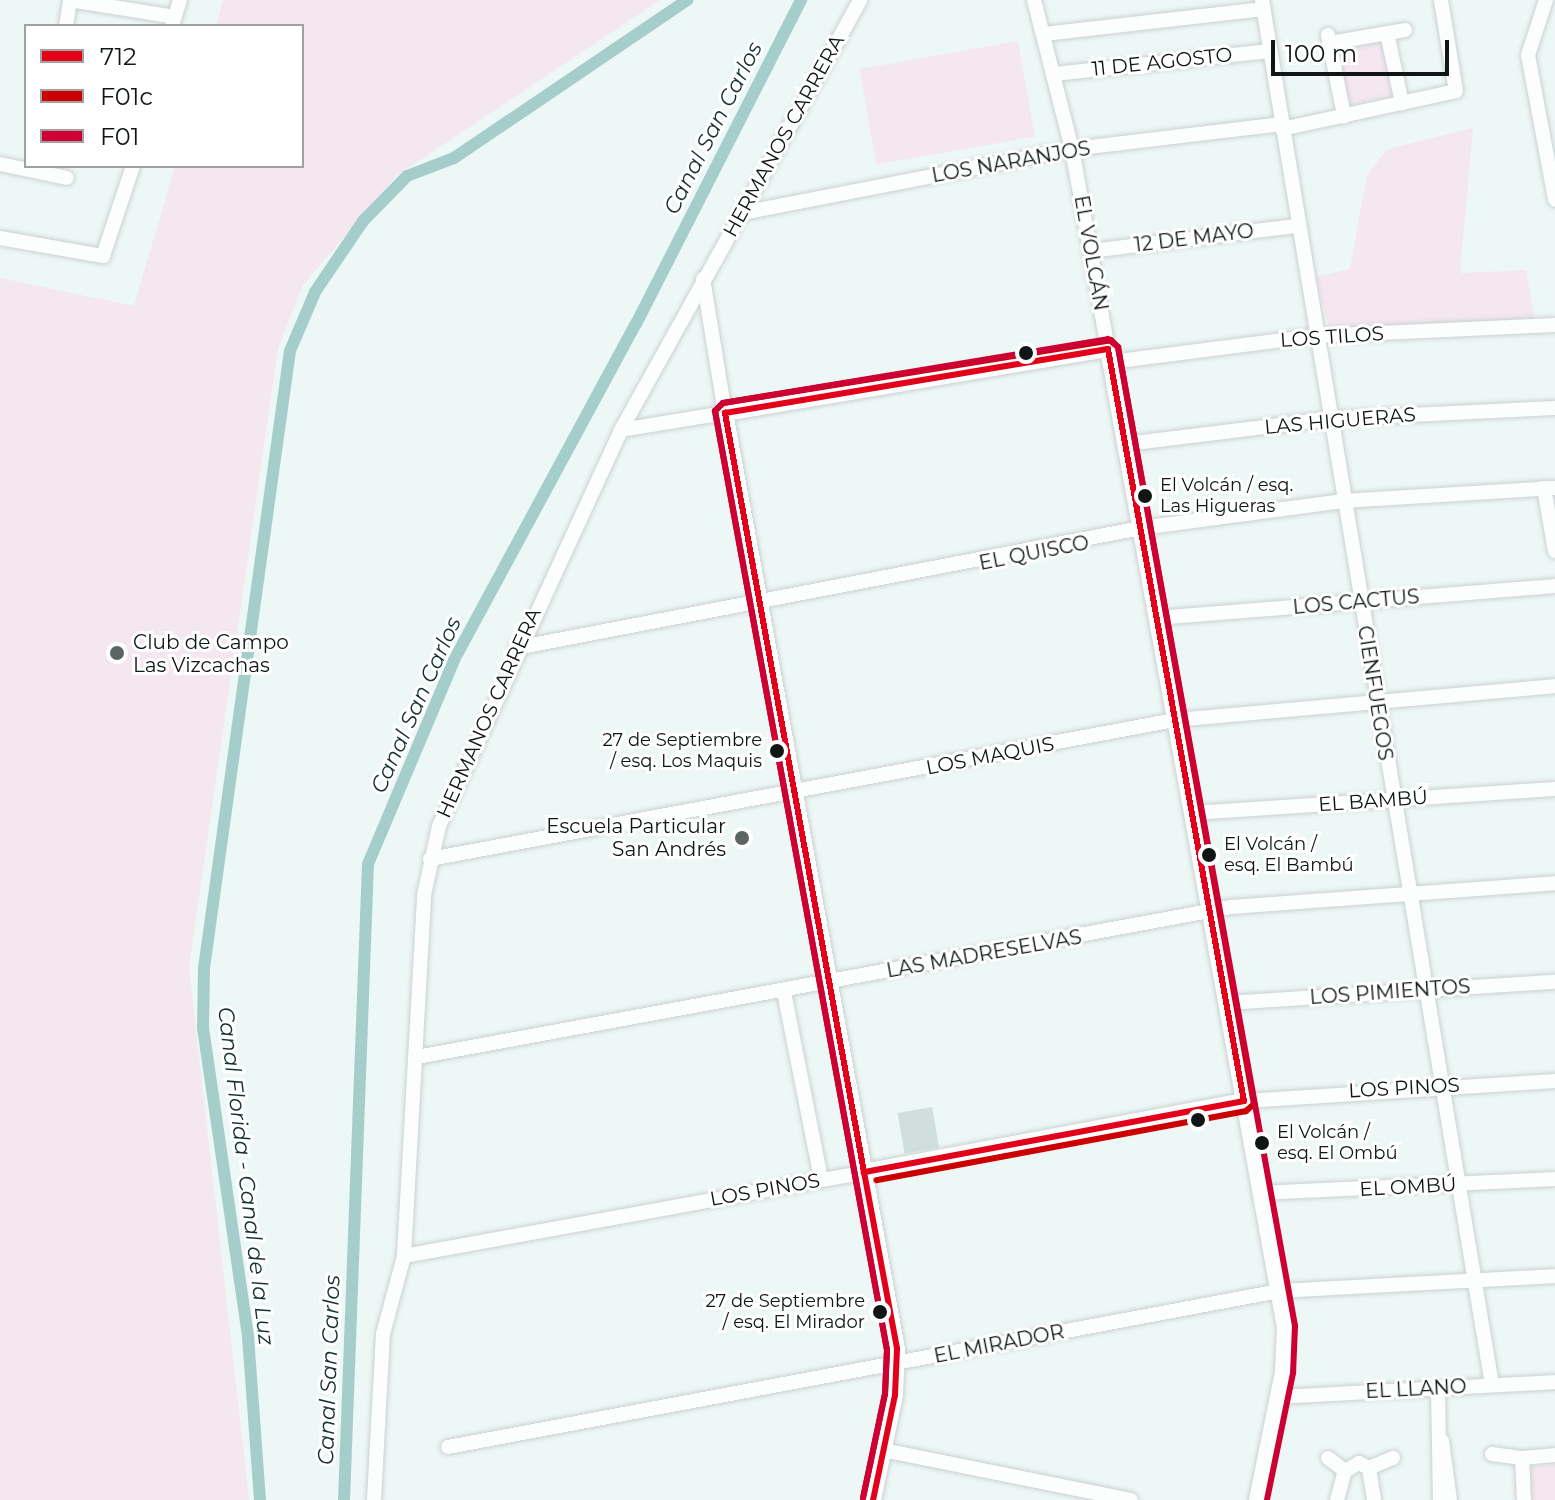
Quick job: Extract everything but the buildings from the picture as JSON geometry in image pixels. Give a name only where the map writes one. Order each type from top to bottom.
[{"type":"street","points":[[66,24],[70,0],[174,21],[180,0]]},
{"type":"street","name":"HERMANOS CARRERA","points":[[374,1500],[383,1334],[404,1256],[430,859],[516,648],[621,430],[860,0]]},
{"type":"street","name":"EL VOLCÁN","points":[[1034,0],[1072,149],[1279,1291],[1286,1348],[1257,1500]]},
{"type":"street","name":"LOS NARANJOS","points":[[742,213],[1072,149],[1282,126],[1344,116],[1456,91],[1441,0]]},
{"type":"street","points":[[1546,0],[1528,55],[1554,194]]},
{"type":"street","points":[[1044,34],[1263,5]]},
{"type":"street","name":"CIENFUEGOS","points":[[1263,5],[1359,602],[1492,1385]]},
{"type":"street","points":[[1344,116],[1329,39],[1405,30]]},
{"type":"street","points":[[1387,33],[1402,103]]},
{"type":"street","name":"11 DE AGOSTO","points":[[1054,74],[1270,51]]},
{"type":"street","points":[[0,164],[24,168]]},
{"type":"street","points":[[26,168],[59,173]]},
{"type":"street","points":[[0,238],[103,256],[132,168]]},
{"type":"street","name":"12 DE MAYO","points":[[1090,251],[1298,226]]},
{"type":"street","points":[[703,278],[898,1363],[873,1500]]},
{"type":"street","name":"LOS TILOS","points":[[621,430],[1109,356],[1315,336],[1555,325]]},
{"type":"street","name":"LAS HIGUERAS","points":[[1126,444],[1329,419],[1555,408]]},
{"type":"street","points":[[1550,488],[1555,551]]},
{"type":"street","name":"EL QUISCO","points":[[516,648],[760,604],[1141,528],[1343,501],[1550,488]]},
{"type":"street","name":"LOS CACTUS","points":[[1157,618],[1555,586]]},
{"type":"street","name":"LOS MAQUIS","points":[[430,859],[795,794],[1175,720],[1376,698],[1555,686]]},
{"type":"street","name":"EL BAMBÚ","points":[[1192,813],[1555,789]]},
{"type":"street","name":"LAS MADRESELVAS","points":[[417,1057],[1210,912],[1408,890],[1555,883]]},
{"type":"street","name":"LOS PIMIENTOS","points":[[1226,1003],[1555,982]]},
{"type":"street","points":[[784,992],[821,1179]]},
{"type":"street","name":"LOS PINOS","points":[[404,1256],[1244,1101],[1555,1081]]},
{"type":"street","name":"EL OMBÚ","points":[[1261,1193],[1555,1179]]},
{"type":"street","name":"EL MIRADOR","points":[[448,1447],[1279,1291],[1555,1276]]},
{"type":"street","name":"EL LLANO","points":[[1278,1397],[1555,1382]]},
{"type":"street","points":[[1438,1388],[1440,1500]]},
{"type":"street","points":[[1441,1437],[1450,1500]]},
{"type":"street","points":[[883,1450],[1131,1500]]},
{"type":"street","points":[[1492,1454],[1522,1458],[1555,1455]]},
{"type":"street","points":[[1328,1458],[1345,1471]]},
{"type":"street","points":[[1337,1500],[1345,1471],[1359,1463],[1369,1468],[1393,1458]]},
{"type":"street","points":[[1522,1458],[1524,1500]]},
{"type":"street","points":[[1369,1468],[1374,1500]]},
{"type":"shaded area","name":"Club de Campo Las Vizcachas","points":[[223,0],[660,0],[396,176],[303,285],[278,348],[189,967],[249,1500],[0,1500],[0,278],[134,306],[174,168],[304,168],[304,24],[217,24]]},
{"type":"shaded area","points":[[1383,40],[1395,96],[1349,106],[1337,50]]},
{"type":"shaded area","points":[[1018,41],[1035,137],[876,164],[859,69]]},
{"type":"shaded area","points":[[1473,128],[1460,273],[1526,270],[1535,319],[1329,329],[1316,277],[1350,269],[1367,175],[1387,149]]},
{"type":"shaded area","points":[[1555,1464],[1555,1500],[1528,1500],[1531,1467]]},
{"type":"waterway","name":"Canal Florida - Canal de la Luz","points":[[260,1500],[248,1336],[203,1027],[204,968],[290,351],[315,292],[363,221],[407,176],[454,158],[687,0]]},
{"type":"waterway","name":"Canal San Carlos","points":[[344,1500],[368,864],[454,660],[636,324],[801,0]]},
{"type":"transit line","name":"F01","points":[[863,1498],[885,1394],[887,1350],[715,411],[723,403],[1108,339],[1118,347],[1295,1326],[1293,1373],[1267,1500]]},
{"type":"transit line","name":"F01c","points":[[863,1498],[885,1394],[887,1350],[715,411],[723,403],[1111,340],[1118,347],[1254,1104],[1246,1111],[876,1180]]},
{"type":"transit line","name":"712","points":[[1108,349],[1244,1101],[864,1172],[725,413],[1108,349]]},
{"type":"transit line","name":"712","points":[[864,1172],[897,1349],[895,1395],[873,1500]]},
{"type":"place","name":"El Volcán / esq. Las Higueras","points":[[1145,496]]},
{"type":"place","name":"Club de Campo Las Vizcachas","points":[[117,653]]},
{"type":"place","name":"27 de Septiembre / esq. Los Maquis","points":[[777,751]]},
{"type":"place","name":"Escuela Particular San Andrés","points":[[742,838]]},
{"type":"place","name":"El Volcán / esq. El Bambú","points":[[1209,855]]},
{"type":"place","name":"El Volcán / esq. El Ombú","points":[[1262,1143]]},
{"type":"place","name":"27 de Septiembre / esq. El Mirador","points":[[880,1312]]}]
